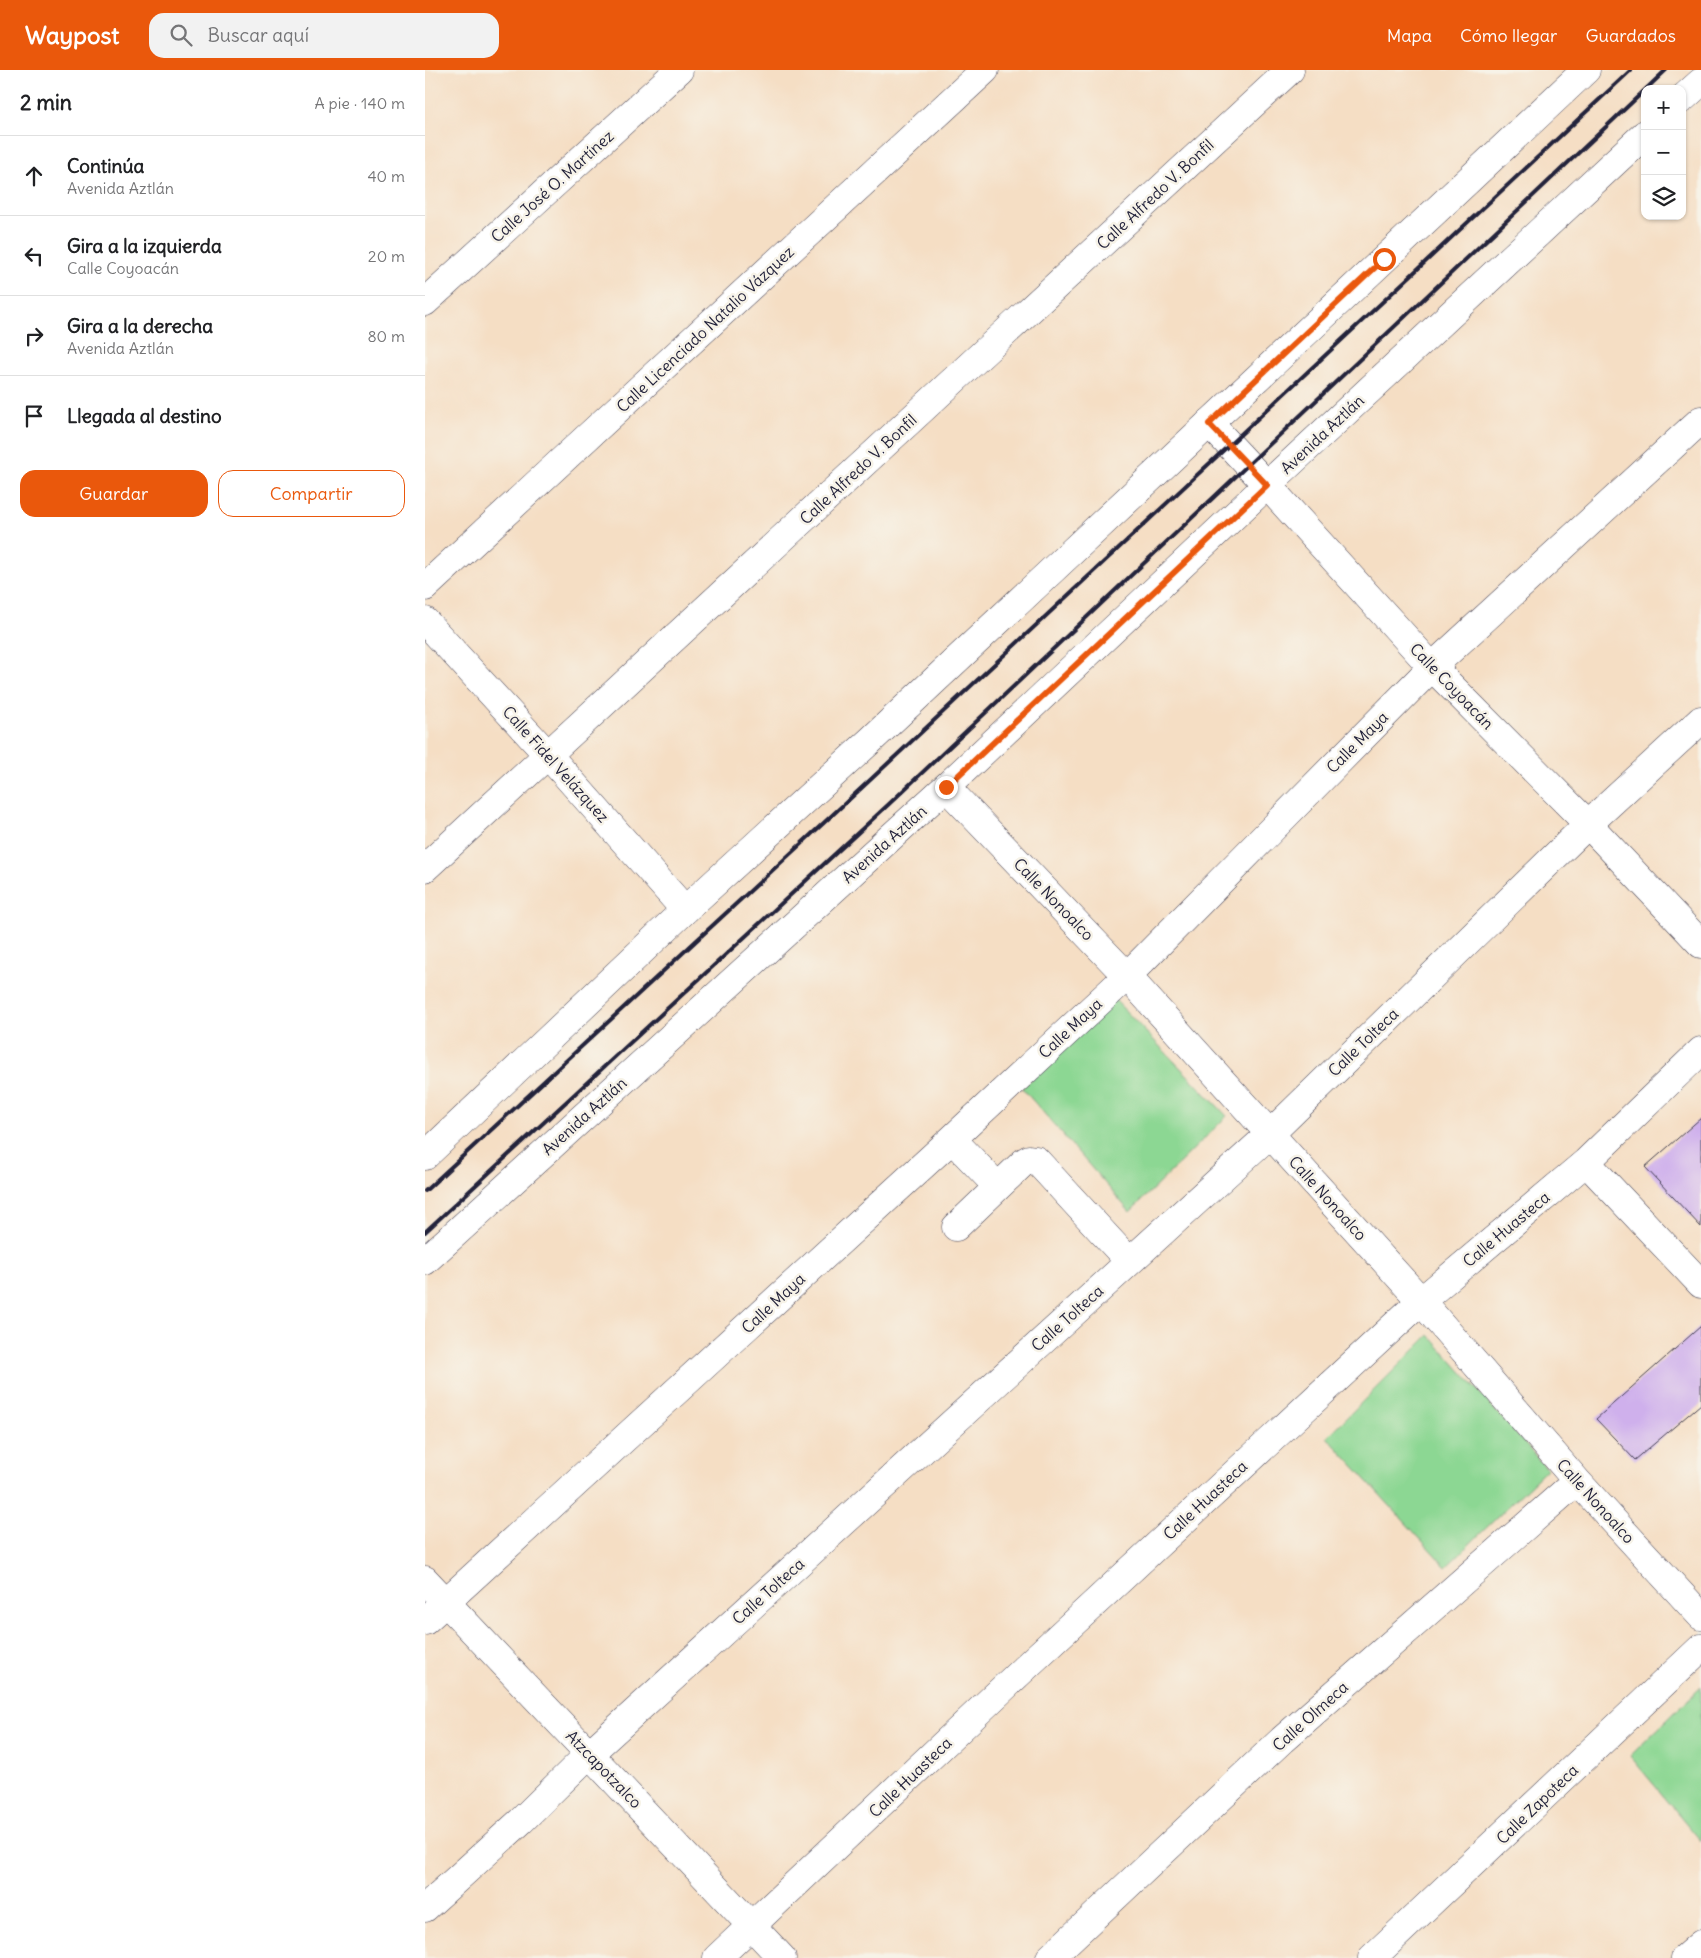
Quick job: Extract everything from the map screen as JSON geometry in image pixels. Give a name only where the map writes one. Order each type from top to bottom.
[{"type":"street","name":"Calle José O. Martínez","points":[[425,302],[679,70]]},
{"type":"street","name":"Calle Licenciado Natalio Vázquez","points":[[425,587],[985,70]]},
{"type":"street","name":"Calle Alfredo V. Bonfil","points":[[425,868],[1290,70]]},
{"type":"street","points":[[425,1156],[685,910],[871,740],[1586,70]]},
{"type":"street","points":[[1686,95],[1701,82]]},
{"type":"street","name":"Avenida Aztlán","points":[[425,1261],[946,787],[1267,485],[1641,138]]},
{"type":"street","name":"Calle Maya","points":[[425,1621],[952,1139],[1127,976],[1432,666],[1701,420]]},
{"type":"street","name":"Calle Coyoacán","points":[[1209,424],[1432,666],[1588,824],[1701,944]]},
{"type":"street","name":"Calle Fidel Velázquez","points":[[425,621],[548,755],[685,910]]},
{"type":"street","name":"Calle Tolteca","points":[[425,1908],[521,1821],[589,1754],[1270,1134],[1588,824],[1701,720]]},
{"type":"street","name":"Calle Nonoalco","points":[[946,787],[1127,976],[1421,1301],[1577,1481],[1701,1616]]},
{"type":"street","name":"Calle Huasteca","points":[[717,1958],[1029,1663],[1421,1301],[1586,1162],[1701,1051]]},
{"type":"street","points":[[952,1139],[997,1186]]},
{"type":"street","points":[[956,1227],[1023,1162],[1029,1159],[1036,1160],[1129,1261]]},
{"type":"street","points":[[1586,1162],[1701,1284]]},
{"type":"street","name":"Calle Olmeca","points":[[1050,1958],[1282,1740],[1577,1481]]},
{"type":"street","name":"Atzcapotzalco","points":[[425,1580],[782,1958]]},
{"type":"street","name":"Calle Zapoteca","points":[[1372,1958],[1701,1648]]},
{"type":"street","points":[[1685,1958],[1701,1944]]},
{"type":"green space","points":[[1115,1000],[1227,1116],[1130,1212],[1022,1088]]},
{"type":"green space","points":[[1429,1335],[1547,1469],[1446,1567],[1327,1437]]},
{"type":"green space","points":[[1701,1687],[1701,1841],[1630,1756]]},
{"type":"building","points":[[1701,1118],[1701,1227],[1645,1167]]},
{"type":"building","points":[[1701,1326],[1701,1404],[1635,1460],[1596,1419]]},
{"type":"railway","points":[[425,1191],[868,782],[1631,70]]},
{"type":"railway","points":[[1650,85],[1666,70]]},
{"type":"railway","points":[[425,1232],[889,804],[1641,94]]},
{"type":"route","points":[[946,787],[1267,485],[1209,424],[1384,259]]}]
